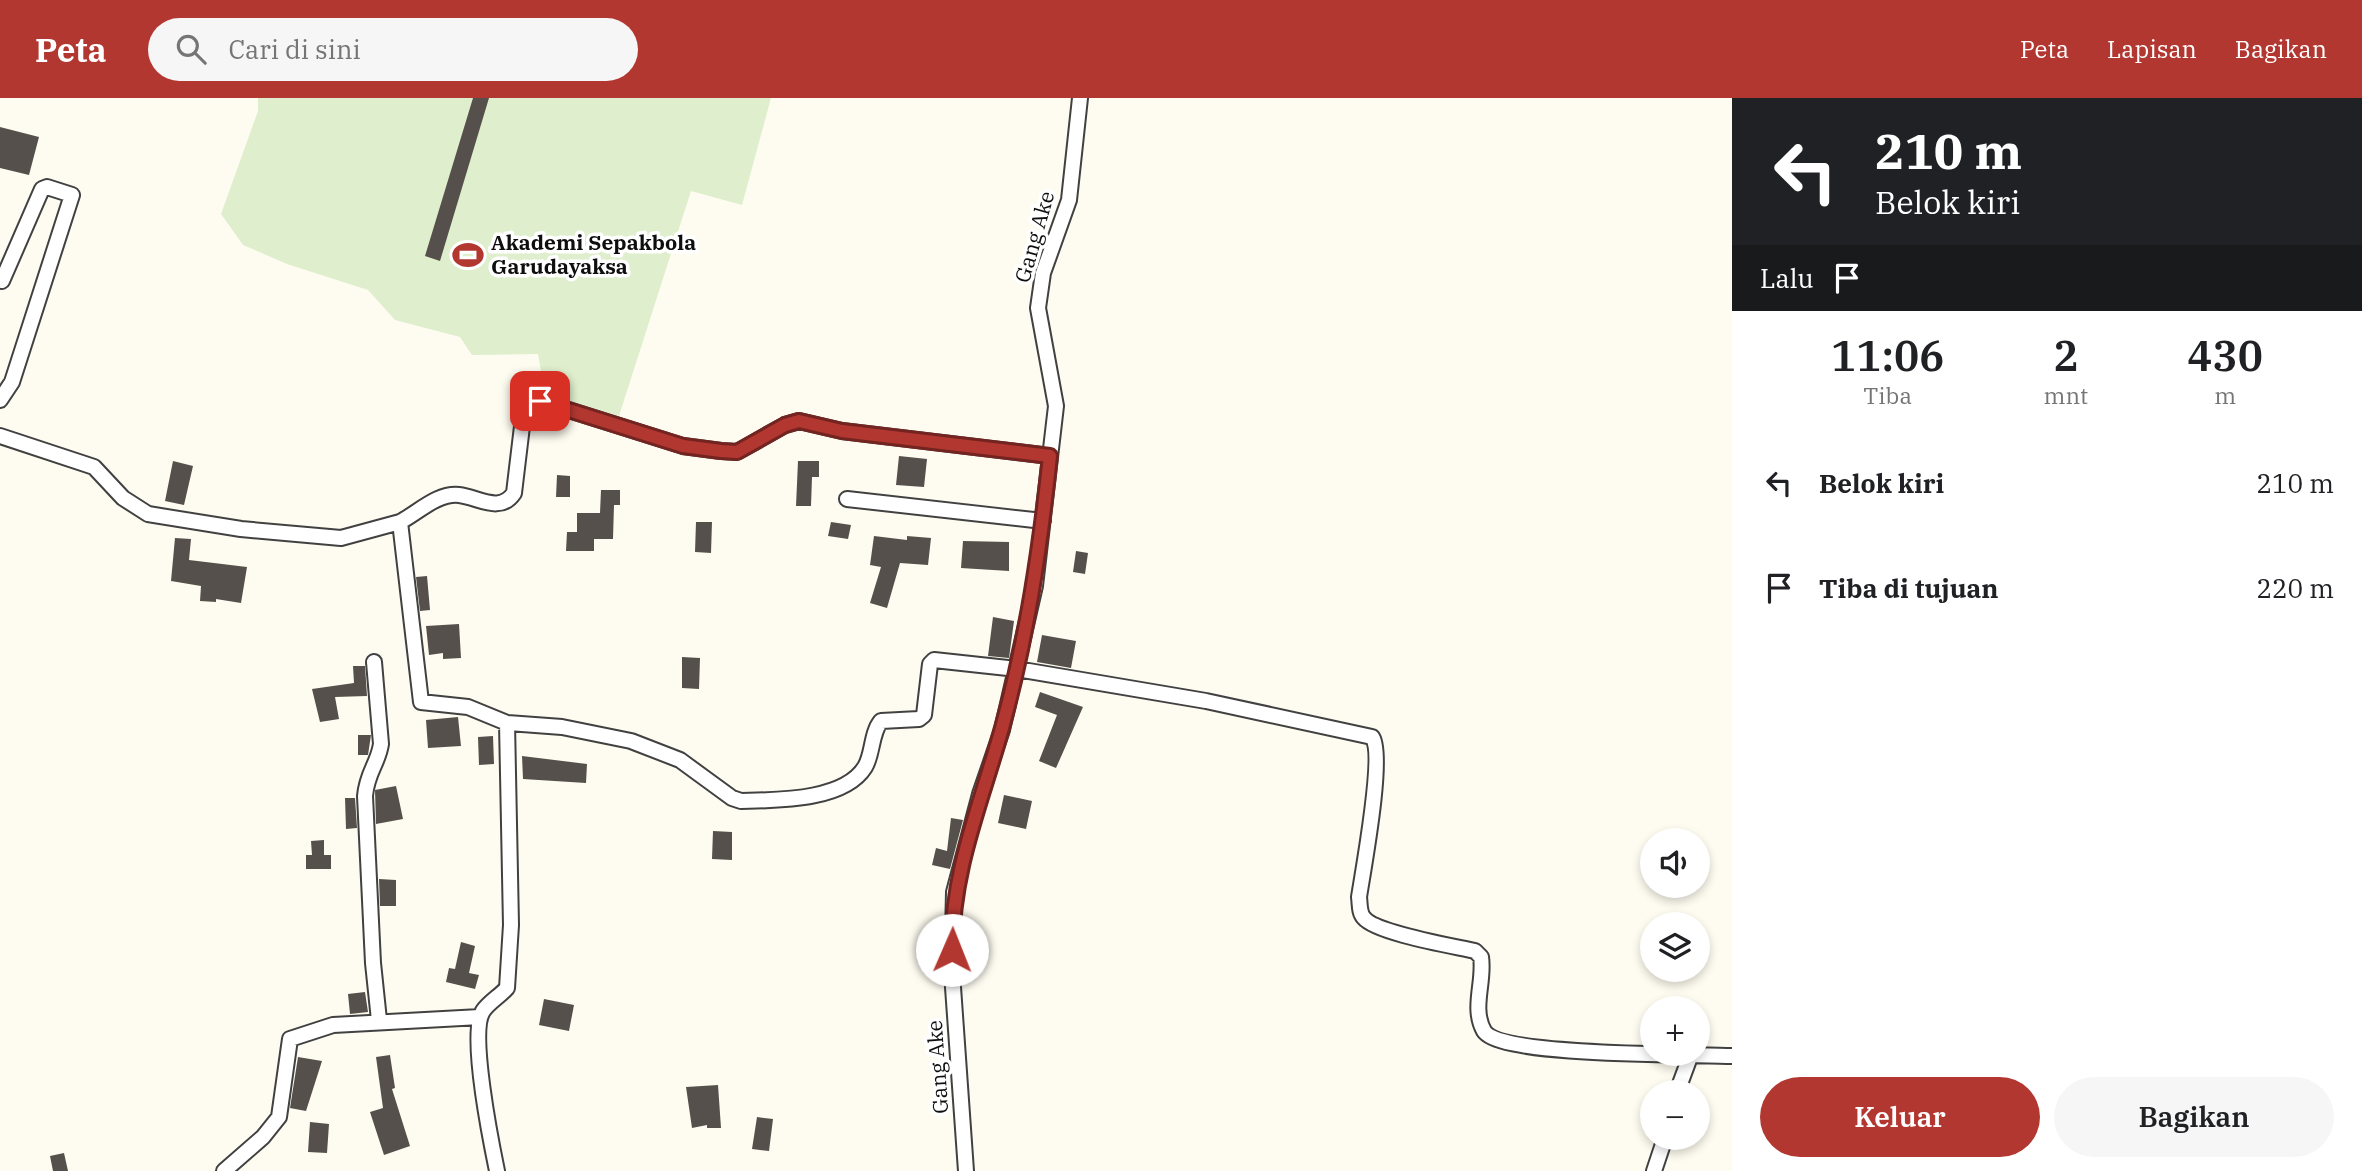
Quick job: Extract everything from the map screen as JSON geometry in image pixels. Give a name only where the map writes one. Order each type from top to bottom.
[{"type":"street","name":"Gang Ake","points":[[966,1171],[951,973],[954,892],[1017,669],[1035,586],[1056,406],[1038,308],[1043,273],[1069,200],[1080,98]]},
{"type":"street","points":[[0,400],[12,382],[72,195],[47,187],[42,189],[2,281]]},
{"type":"street","points":[[0,436],[94,467],[114,491],[148,514],[241,529],[341,538],[400,522],[447,495],[499,504],[509,500],[514,493],[523,418],[529,406],[540,401],[683,446],[721,451],[737,452],[785,425],[799,421],[842,431],[1050,456]]},
{"type":"street","points":[[847,499],[1043,521]]},
{"type":"street","points":[[400,522],[419,698],[427,704],[468,707],[507,723],[562,727],[631,741],[680,760],[732,798],[741,801],[826,794],[855,780],[872,750],[881,721],[919,719],[924,715],[930,664],[934,660],[1017,669],[1206,701],[1372,737],[1376,748],[1373,797],[1359,897],[1360,913],[1365,921],[1409,936],[1475,951],[1481,957],[1478,1009],[1483,1030],[1489,1037],[1525,1045],[1593,1053],[1640,1055]]},
{"type":"street","points":[[374,662],[381,744],[380,754],[368,774],[365,796],[373,963],[379,1020]]},
{"type":"street","points":[[497,1171],[485,1104],[478,1026],[480,1017],[507,988],[511,925],[507,723]]},
{"type":"street","points":[[223,1171],[264,1137],[278,1117],[290,1039],[333,1025],[379,1020],[480,1017]]},
{"type":"street","points":[[1710,1055],[1732,1056]]},
{"type":"street","points":[[1654,1171],[1661,1150]]},
{"type":"green space","name":"Akademi Sepakbola Garudayaksa","points":[[258,98],[771,98],[742,205],[691,191],[619,416],[545,394],[538,354],[472,355],[460,337],[395,320],[368,290],[287,264],[243,245],[221,214],[258,111]]},
{"type":"building","points":[[473,98],[489,98],[440,261],[425,256]]},
{"type":"building","points":[[0,127],[39,137],[29,175],[0,168]]},
{"type":"building","points":[[899,456],[927,459],[924,487],[896,485]]},
{"type":"building","points":[[173,461],[193,466],[184,505],[165,501]]},
{"type":"building","points":[[798,461],[819,461],[819,477],[812,477],[811,506],[796,506]]},
{"type":"building","points":[[557,475],[570,476],[570,497],[556,497]]},
{"type":"building","points":[[601,490],[620,490],[620,505],[614,505],[613,539],[594,539],[594,551],[566,551],[567,532],[577,532],[577,513],[600,513]]},
{"type":"building","points":[[696,522],[712,522],[711,553],[695,552]]},
{"type":"building","points":[[831,522],[851,525],[848,539],[828,536]]},
{"type":"building","points":[[874,536],[907,540],[907,536],[931,538],[928,565],[900,563],[887,608],[870,603],[881,567],[870,565]]},
{"type":"building","points":[[175,538],[191,539],[189,560],[247,567],[241,603],[216,599],[216,602],[200,601],[201,586],[171,581]]},
{"type":"building","points":[[963,541],[1009,542],[1009,571],[961,568]]},
{"type":"building","points":[[1076,551],[1088,553],[1085,574],[1073,572]]},
{"type":"building","points":[[427,576],[430,610],[420,611],[416,577]]},
{"type":"building","points":[[993,617],[1014,621],[1009,658],[988,656]]},
{"type":"building","points":[[459,624],[461,658],[443,659],[443,653],[429,655],[426,626]]},
{"type":"building","points":[[1042,635],[1076,641],[1071,668],[1037,662]]},
{"type":"building","points":[[682,657],[700,658],[699,689],[682,688]]},
{"type":"building","points":[[353,666],[365,666],[367,696],[335,697],[339,719],[320,722],[312,689],[354,683]]},
{"type":"building","points":[[1040,692],[1083,707],[1056,768],[1039,761],[1057,715],[1035,707]]},
{"type":"building","points":[[458,717],[461,746],[428,748],[426,720]]},
{"type":"building","points":[[358,735],[371,735],[368,755],[358,755]]},
{"type":"building","points":[[493,736],[494,764],[479,765],[478,737]]},
{"type":"building","points":[[522,756],[587,764],[586,783],[523,779]]},
{"type":"building","points":[[396,786],[403,819],[376,824],[375,790]]},
{"type":"building","points":[[1004,795],[1032,801],[1026,829],[998,823]]},
{"type":"building","points":[[345,798],[355,798],[357,828],[346,829]]},
{"type":"building","points":[[951,818],[963,820],[950,869],[932,865],[936,848],[947,851]]},
{"type":"building","points":[[713,831],[732,832],[732,860],[712,859]]},
{"type":"building","points":[[324,840],[324,855],[331,855],[331,869],[306,869],[306,855],[312,855],[311,841]]},
{"type":"building","points":[[379,879],[396,880],[396,906],[380,906]]},
{"type":"building","points":[[461,942],[475,946],[469,973],[479,975],[475,989],[446,982],[449,968],[455,969]]},
{"type":"building","points":[[365,992],[368,1012],[350,1014],[348,994]]},
{"type":"building","points":[[544,999],[574,1005],[569,1031],[539,1025]]},
{"type":"building","points":[[390,1055],[395,1088],[392,1089],[410,1146],[384,1155],[370,1112],[383,1108],[376,1057]]},
{"type":"building","points":[[298,1057],[322,1061],[306,1111],[290,1108]]},
{"type":"building","points":[[718,1085],[721,1128],[707,1128],[707,1125],[692,1128],[686,1087]]},
{"type":"building","points":[[757,1117],[773,1119],[769,1151],[752,1149]]},
{"type":"building","points":[[310,1122],[329,1124],[327,1153],[308,1152]]},
{"type":"building","points":[[64,1153],[68,1171],[53,1171],[50,1156]]},
{"type":"place","name":"Akademi Sepakbola Garudayaksa","points":[[468,255]]},
{"type":"route","points":[[540,401],[683,446],[721,451],[737,452],[785,425],[799,421],[842,431],[1050,456],[1035,586],[1002,730],[979,794],[954,892],[952,950]]}]
